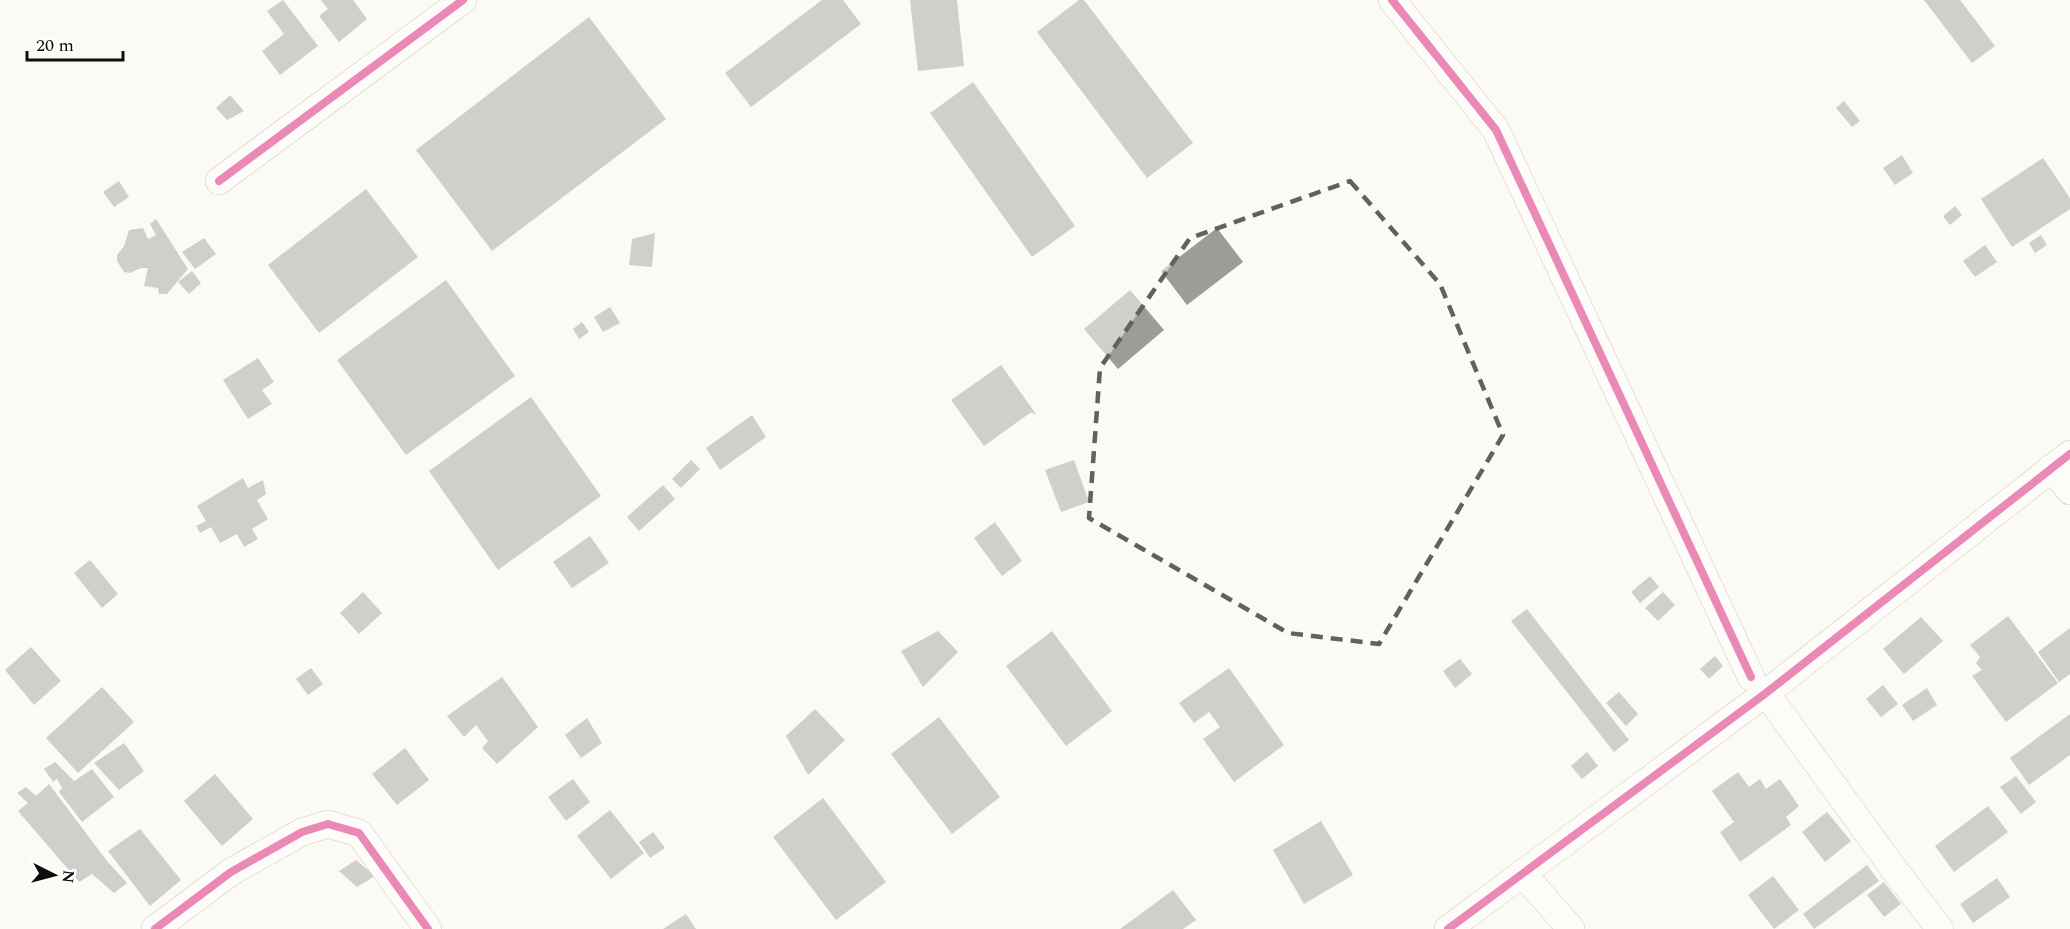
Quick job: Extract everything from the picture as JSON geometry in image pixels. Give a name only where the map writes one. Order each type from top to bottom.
[{"type":"street","points":[[219,181],[463,0]]},
{"type":"street","points":[[1392,0],[1496,130],[1759,685],[1940,929]]},
{"type":"street","points":[[1448,929],[1759,685],[2061,461],[2070,491]]},
{"type":"street","points":[[155,929],[231,872],[302,832],[328,824],[359,834],[428,929]]},
{"type":"street","points":[[1522,873],[1571,929]]},
{"type":"highlighted area","points":[[1350,181],[1440,284],[1503,435],[1379,644],[1288,633],[1089,518],[1100,368],[1190,238]]},
{"type":"building","points":[[283,0],[318,46],[280,75],[262,51],[284,34],[267,11]]},
{"type":"building","points":[[321,0],[353,0],[367,19],[339,42],[319,16],[328,9]]},
{"type":"building","points":[[822,0],[843,0],[861,24],[751,107],[725,73]]},
{"type":"building","points":[[910,0],[957,0],[964,66],[918,71]]},
{"type":"building","points":[[1079,0],[1084,0],[1193,143],[1147,178],[1037,32]]},
{"type":"building","points":[[1924,0],[1960,0],[1995,46],[1972,63]]},
{"type":"building","points":[[589,17],[666,119],[492,251],[416,150]]},
{"type":"building","points":[[973,82],[1075,226],[1032,257],[930,113]]},
{"type":"building","points":[[230,95],[244,111],[227,120],[216,108]]},
{"type":"building","points":[[1844,101],[1860,121],[1852,127],[1836,108]]},
{"type":"building","points":[[1902,155],[1913,173],[1895,185],[1883,168]]},
{"type":"building","points":[[2043,158],[2070,198],[2070,209],[2012,247],[1981,199]]},
{"type":"building","points":[[119,181],[129,197],[114,207],[103,192]]},
{"type":"building","points":[[366,189],[418,257],[319,333],[268,265]]},
{"type":"building","points":[[1955,206],[1962,215],[1950,225],[1943,216]]},
{"type":"building","points":[[156,219],[188,269],[167,294],[159,294],[158,288],[144,286],[148,268],[141,268],[130,273],[124,272],[117,261],[117,255],[124,246],[129,230],[143,228],[148,239],[156,235],[150,224]]},
{"type":"building","points":[[1217,228],[1243,262],[1187,305],[1161,271]]},
{"type":"building","points":[[655,233],[652,267],[629,265],[632,239]]},
{"type":"building","points":[[2041,235],[2047,245],[2035,253],[2029,243]]},
{"type":"building","points":[[204,238],[216,254],[195,269],[182,252]]},
{"type":"building","points":[[1985,245],[1997,262],[1975,277],[1963,261]]},
{"type":"building","points":[[192,271],[201,283],[189,294],[178,282]]},
{"type":"building","points":[[446,280],[515,376],[406,455],[337,360]]},
{"type":"building","points":[[1130,290],[1164,330],[1118,369],[1084,329]]},
{"type":"building","points":[[610,307],[620,323],[603,332],[594,317]]},
{"type":"building","points":[[582,322],[589,332],[579,339],[573,329]]},
{"type":"building","points":[[258,358],[274,382],[262,390],[272,404],[248,419],[223,380]]},
{"type":"building","points":[[1001,365],[1036,414],[1030,413],[984,446],[951,400]]},
{"type":"building","points":[[531,397],[601,496],[498,570],[429,471]]},
{"type":"building","points":[[752,415],[766,437],[720,470],[706,448]]},
{"type":"building","points":[[691,460],[700,469],[681,488],[672,479]]},
{"type":"building","points":[[1074,460],[1089,502],[1061,512],[1045,470]]},
{"type":"building","points":[[243,478],[248,488],[263,480],[266,494],[257,500],[268,519],[252,529],[258,539],[244,547],[237,534],[220,543],[211,527],[200,533],[196,526],[206,521],[197,506]]},
{"type":"building","points":[[663,485],[675,499],[639,531],[627,517]]},
{"type":"building","points":[[995,522],[1022,561],[1002,576],[974,538]]},
{"type":"building","points":[[590,536],[609,563],[572,588],[553,562]]},
{"type":"building","points":[[90,560],[118,594],[102,608],[74,573]]},
{"type":"building","points":[[1650,576],[1659,587],[1640,603],[1631,592]]},
{"type":"building","points":[[363,592],[382,613],[359,634],[340,613]]},
{"type":"building","points":[[1663,592],[1675,605],[1658,621],[1645,608]]},
{"type":"building","points":[[1527,609],[1629,740],[1614,752],[1511,621]]},
{"type":"building","points":[[2008,616],[2058,683],[2006,722],[1972,676],[1982,670],[1976,663],[1980,657],[1970,645]]},
{"type":"building","points":[[1921,617],[1943,641],[1904,674],[1883,649]]},
{"type":"building","points":[[2070,628],[2070,674],[2059,682],[2038,652]]},
{"type":"building","points":[[938,631],[958,652],[923,687],[901,651]]},
{"type":"building","points":[[1052,631],[1112,711],[1066,746],[1006,666]]},
{"type":"building","points":[[31,647],[61,681],[34,705],[5,670]]},
{"type":"building","points":[[1715,656],[1723,666],[1709,679],[1700,669]]},
{"type":"building","points":[[1460,659],[1472,674],[1455,688],[1443,671]]},
{"type":"building","points":[[311,668],[323,684],[308,695],[296,679]]},
{"type":"building","points":[[1229,668],[1284,745],[1234,782],[1203,739],[1220,727],[1209,712],[1194,723],[1179,703]]},
{"type":"building","points":[[502,677],[538,727],[497,764],[482,748],[488,741],[476,725],[464,737],[447,716]]},
{"type":"building","points":[[1883,685],[1898,704],[1881,717],[1866,699]]},
{"type":"building","points":[[102,687],[134,722],[78,773],[46,738]]},
{"type":"building","points":[[1927,688],[1937,705],[1913,721],[1902,705]]},
{"type":"building","points":[[1619,692],[1638,714],[1626,726],[1606,703]]},
{"type":"building","points":[[815,709],[845,740],[808,775],[786,736]]},
{"type":"building","points":[[2070,714],[2070,755],[2029,785],[2010,758]]},
{"type":"building","points":[[939,717],[1000,797],[952,834],[891,754]]},
{"type":"building","points":[[587,718],[602,743],[581,758],[565,735]]},
{"type":"building","points":[[124,743],[144,771],[119,790],[94,763]]},
{"type":"building","points":[[405,748],[429,780],[397,805],[372,774]]},
{"type":"building","points":[[1587,752],[1598,766],[1582,779],[1571,766]]},
{"type":"building","points":[[55,762],[74,781],[92,769],[114,797],[82,822],[59,792],[62,788],[57,779],[53,782],[44,769]]},
{"type":"building","points":[[1738,772],[1749,787],[1760,779],[1766,789],[1780,779],[1799,806],[1786,817],[1791,825],[1740,862],[1720,832],[1734,822],[1712,791]]},
{"type":"building","points":[[215,774],[253,819],[222,846],[184,801]]},
{"type":"building","points":[[2016,776],[2036,802],[2021,814],[2000,787]]},
{"type":"building","points":[[573,779],[590,802],[566,821],[548,797]]},
{"type":"building","points":[[49,784],[107,861],[127,883],[114,893],[92,874],[79,882],[18,811],[28,803],[17,793],[26,787],[36,796]]},
{"type":"building","points":[[823,798],[886,882],[836,920],[773,837]]},
{"type":"building","points":[[1988,806],[2008,832],[1954,872],[1935,846]]},
{"type":"building","points":[[610,810],[644,853],[611,879],[577,836]]},
{"type":"building","points":[[1827,812],[1851,841],[1825,862],[1802,832]]},
{"type":"building","points":[[1321,821],[1353,875],[1304,904],[1273,850]]},
{"type":"building","points":[[140,829],[181,880],[150,906],[108,851]]},
{"type":"building","points":[[653,832],[665,848],[650,858],[639,842]]},
{"type":"building","points":[[356,860],[375,876],[357,887],[339,871]]},
{"type":"building","points":[[1867,865],[1879,881],[1814,929],[1803,914]]},
{"type":"building","points":[[1773,876],[1799,910],[1774,929],[1748,895]]},
{"type":"building","points":[[1997,878],[2010,897],[1973,923],[1960,904]]},
{"type":"building","points":[[1884,882],[1901,904],[1884,917],[1867,895]]},
{"type":"building","points":[[1173,890],[1196,920],[1183,929],[1120,929]]},
{"type":"building","points":[[686,914],[696,929],[663,929]]},
{"type":"cycle path","points":[[219,181],[463,0]]},
{"type":"cycle path","points":[[1392,0],[1496,130],[1751,677]]},
{"type":"cycle path","points":[[1448,929],[1766,693],[2070,454]]},
{"type":"cycle path","points":[[155,929],[231,872],[302,832],[328,824],[359,833],[428,929]]}]
